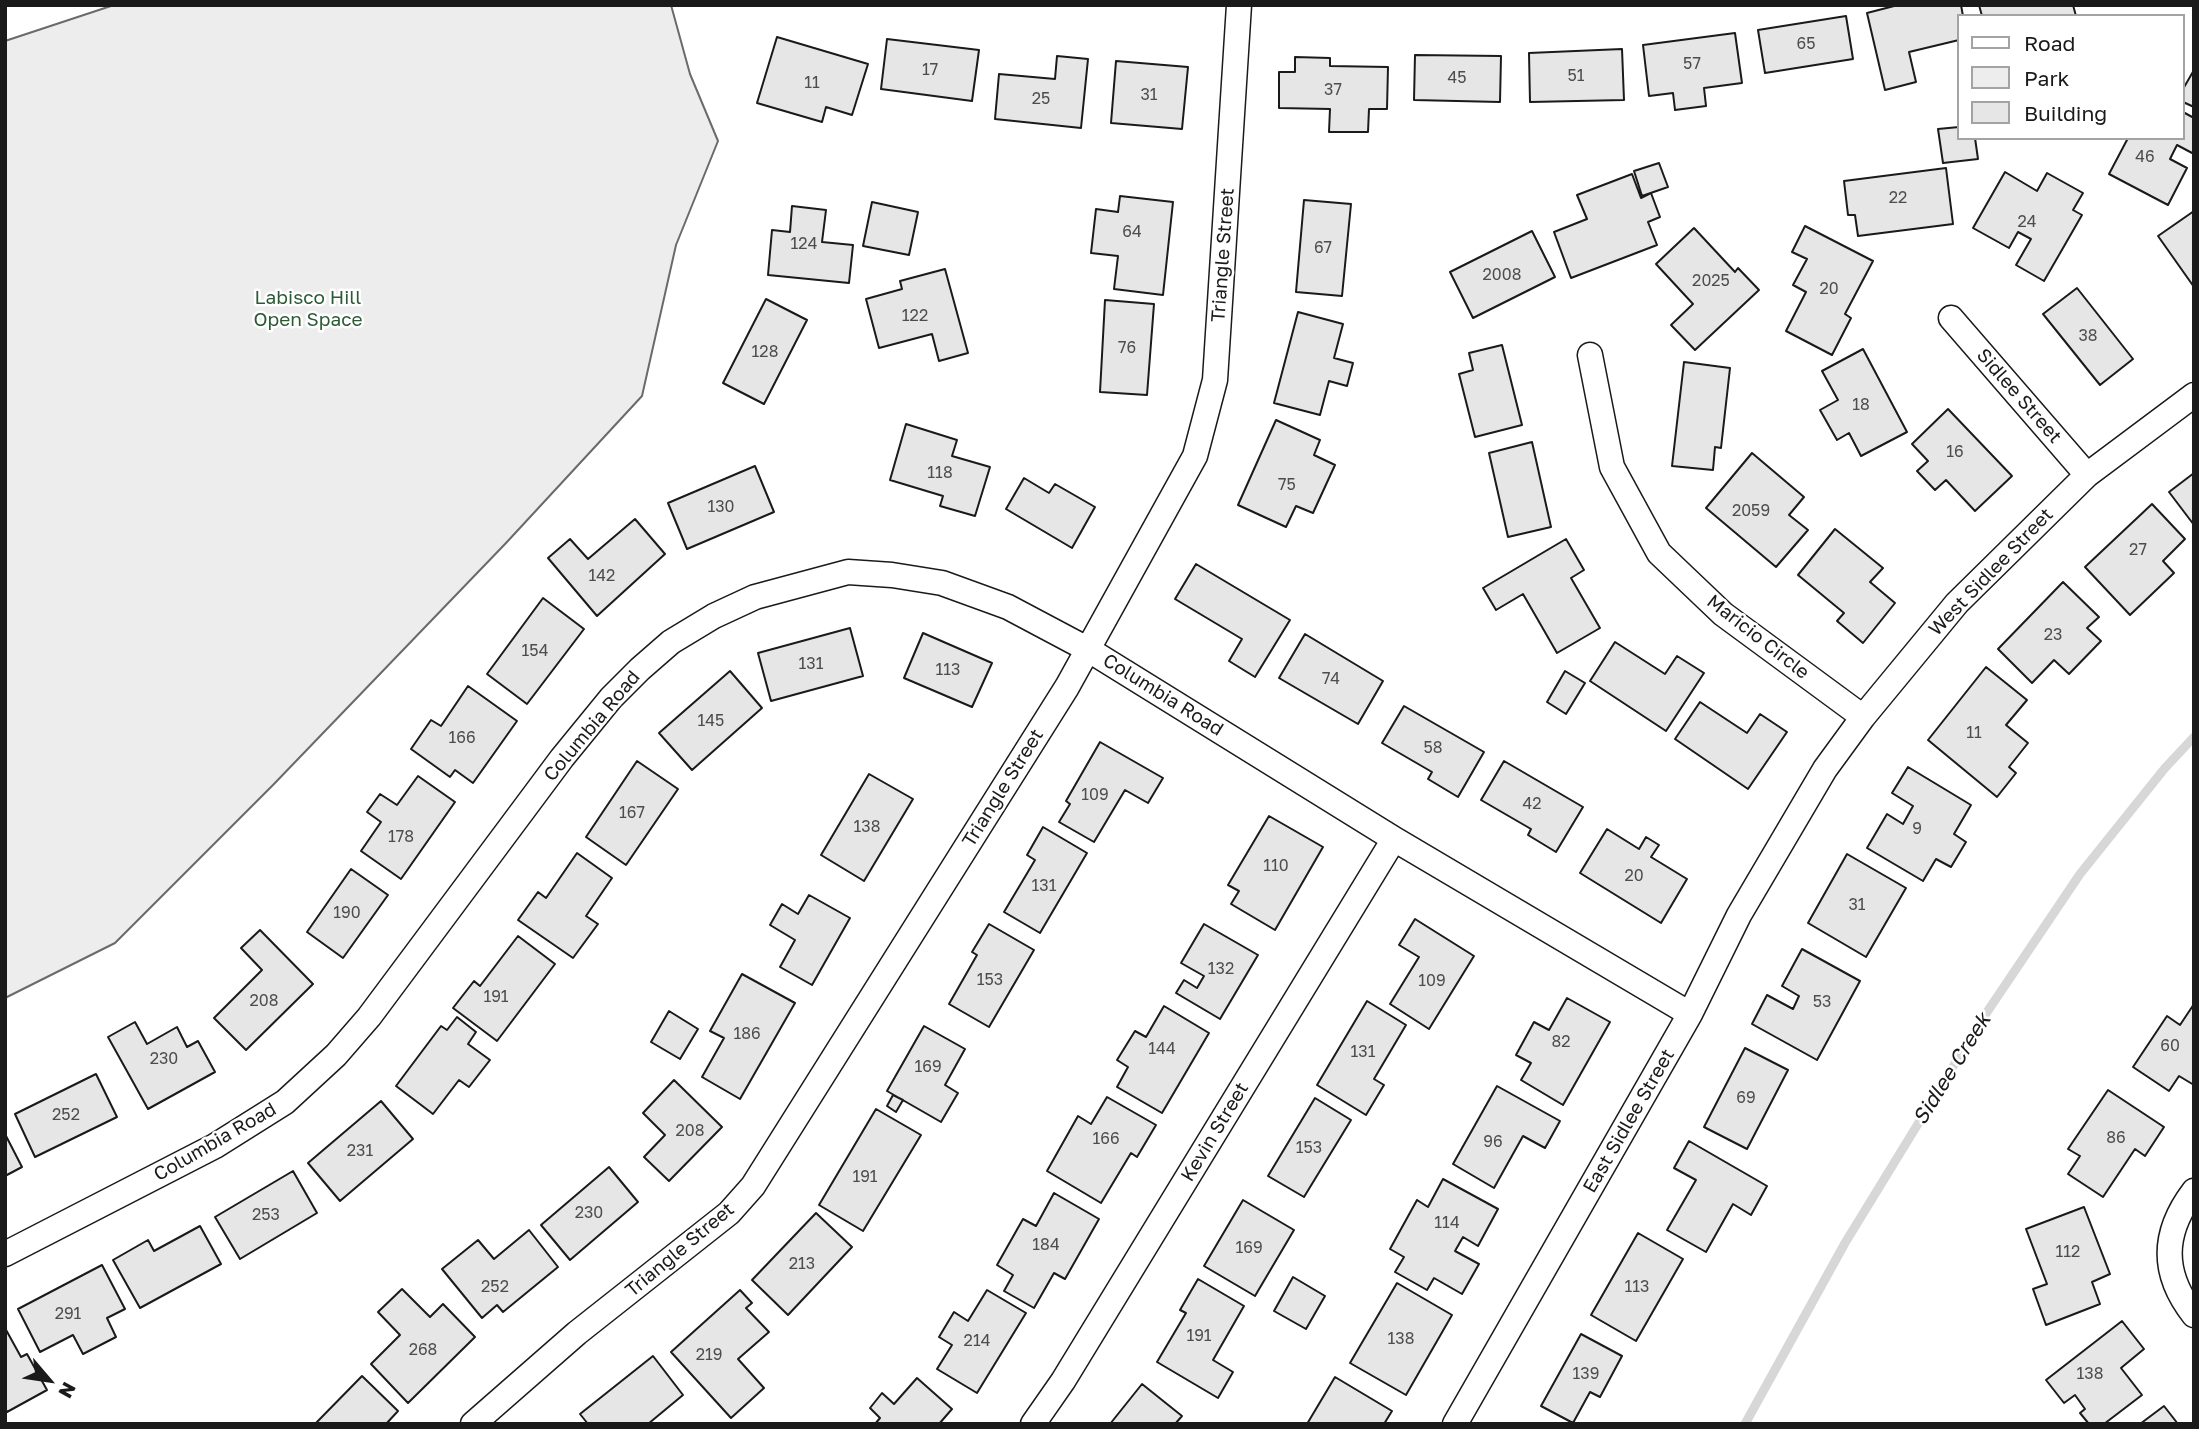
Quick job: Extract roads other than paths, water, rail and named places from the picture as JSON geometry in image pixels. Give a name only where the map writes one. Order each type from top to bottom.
[{"type":"street","name":"Triangle Street","points":[[473,1424],[577,1333],[729,1213],[753,1186],[1089,650],[1195,456],[1215,380],[1239,5]]},
{"type":"street","name":"Sidlee Street","points":[[1951,318],[2087,475]]},
{"type":"street","name":"Maricio Circle","points":[[1590,355],[1612,467],[1659,553],[1723,614],[1863,717]]},
{"type":"street","name":"West Sidlee Street","points":[[1796,814],[1863,717],[1957,603],[2087,475],[2194,396]]},
{"type":"street","name":"Columbia Road","points":[[5,1255],[215,1146],[285,1102],[336,1055],[369,1017],[562,758],[611,698],[671,642],[714,616],[755,597],[848,572],[892,575],[942,583],[1007,607],[1089,650],[1394,839],[1690,1014]]},
{"type":"street","name":"East Sidlee Street","points":[[1455,1424],[1690,1014],[1739,915],[1796,814]]},
{"type":"street","name":"Kevin Street","points":[[1033,1424],[1070,1369],[1394,839]]},
{"type":"street","points":[[2194,1191],[2182,1206],[2174,1225],[2169,1256],[2179,1295],[2194,1315]]},
{"type":"waterway","name":"Sidlee Creek","points":[[1745,1424],[1845,1243],[1981,1021],[2080,874],[2165,768],[2194,737]]},
{"type":"park label","name":"Labisco Hill Open Space","points":[[308,309]]}]
